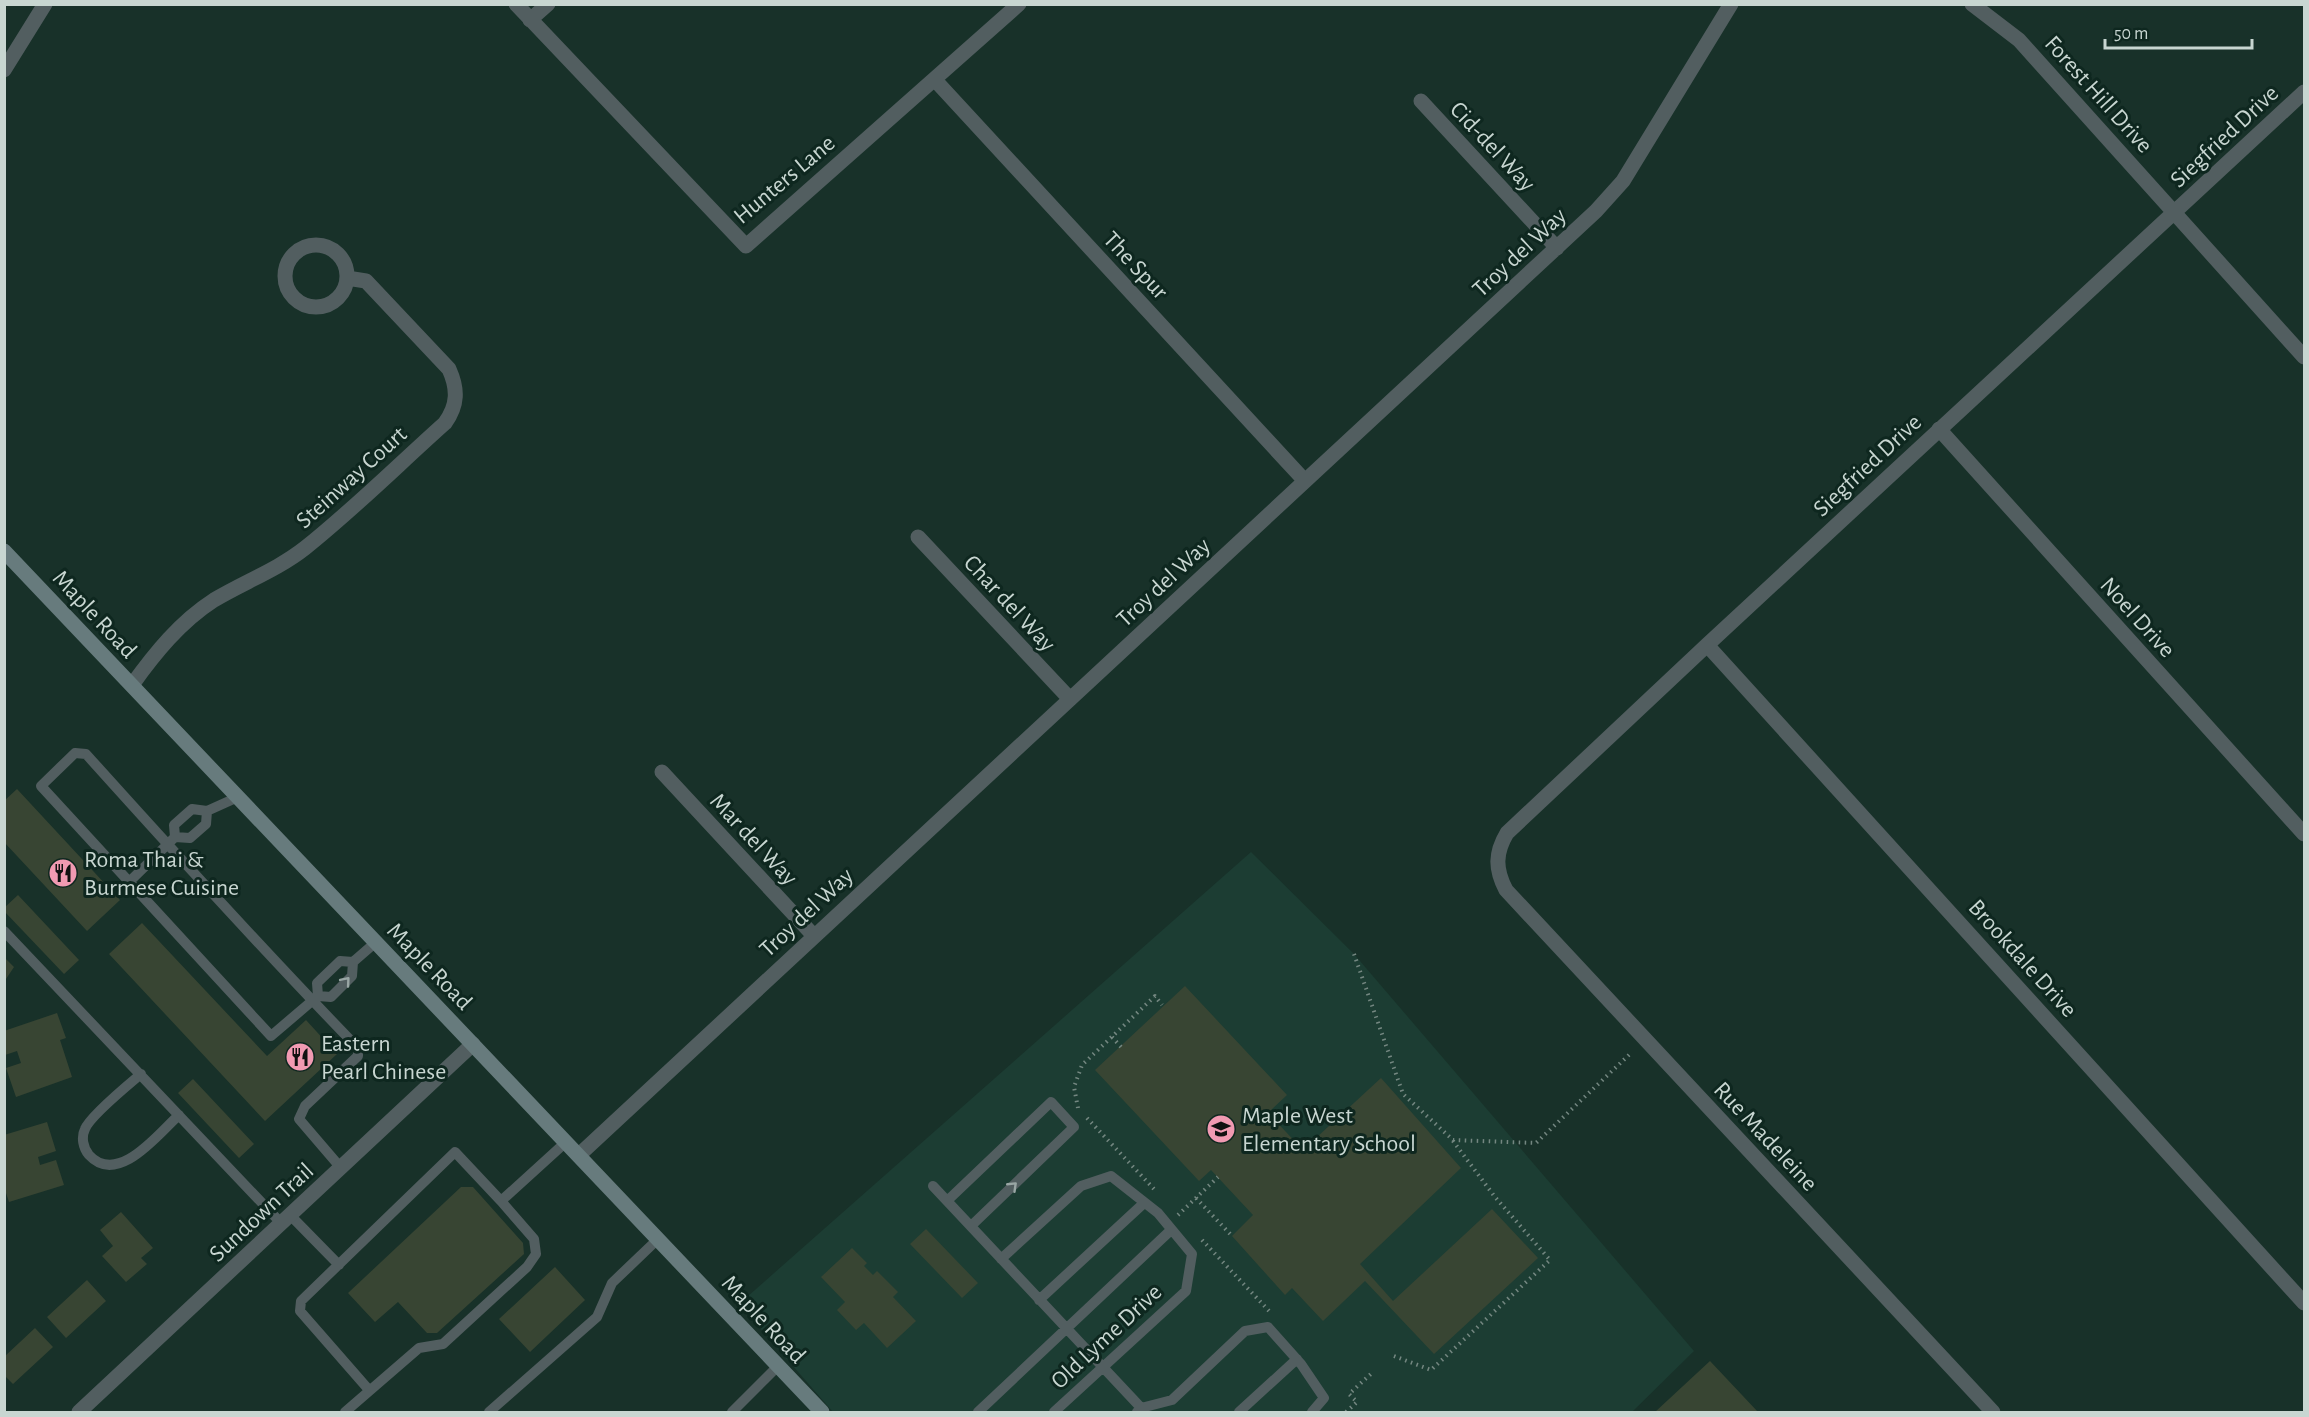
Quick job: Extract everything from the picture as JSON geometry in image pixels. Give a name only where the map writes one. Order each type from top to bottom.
[{"type":"main road","name":"Maple Road","points":[[4,551],[822,1413]]},
{"type":"street","points":[[4,70],[45,4]]},
{"type":"street","name":"Hunters Lane","points":[[516,4],[746,246],[1019,4]]},
{"type":"street","points":[[531,20],[548,4]]},
{"type":"street","name":"Troy del Way","points":[[579,1155],[1596,211],[1623,181],[1731,4]]},
{"type":"street","name":"Forest Hill Drive","points":[[1972,4],[2019,40],[2304,357]]},
{"type":"street","name":"The Spur","points":[[934,80],[1305,481]]},
{"type":"street","name":"Siegfried Drive","points":[[1506,890],[1499,875],[1497,861],[1500,845],[1507,833],[2304,92]]},
{"type":"street","name":"Cid-del Way","points":[[1421,101],[1557,248]]},
{"type":"street","points":[[314,246],[325,247],[334,251],[341,259],[346,268],[347,278],[339,297],[322,306],[313,307],[303,304],[289,291],[286,271],[289,261],[296,253],[314,246]]},
{"type":"street","name":"Steinway Court","points":[[132,685],[157,651],[187,621],[212,602],[277,567],[305,548],[445,423],[452,414],[456,398],[455,382],[449,369],[366,280],[347,278]]},
{"type":"street","name":"Noel Drive","points":[[1939,429],[2304,834]]},
{"type":"street","name":"Char del Way","points":[[918,537],[1070,699]]},
{"type":"street","name":"Brookdale Drive","points":[[1707,645],[2304,1303]]},
{"type":"street","name":"Mar del Way","points":[[662,772],[814,936]]},
{"type":"street","name":"Rue Madeleine","points":[[1506,890],[1993,1413]]},
{"type":"street","name":"Sundown Trail","points":[[79,1413],[473,1044]]},
{"type":"lane","points":[[341,1168],[299,1119],[305,1106],[358,1056],[358,1048],[315,999],[171,841],[86,754],[75,753],[41,786],[270,1036],[315,999],[331,997],[352,976],[353,962],[376,942]]},
{"type":"lane","points":[[129,882],[171,841],[174,825],[192,809],[207,811],[238,797]]},
{"type":"lane","points":[[171,841],[190,838],[206,824],[207,811]]},
{"type":"lane","points":[[4,931],[179,1114],[286,1219],[339,1265]]},
{"type":"lane","points":[[315,999],[317,983],[324,976],[340,961],[353,962]]},
{"type":"lane","points":[[141,1074],[85,1127],[82,1140],[88,1155],[102,1163],[117,1166],[130,1159],[179,1114]]},
{"type":"lane","points":[[947,1201],[1051,1102],[1074,1127],[971,1226]]},
{"type":"lane","points":[[501,1201],[566,1142]]},
{"type":"lane","points":[[345,1413],[418,1348],[443,1344],[527,1267],[536,1254],[534,1239],[455,1152],[301,1301],[300,1311],[369,1390]]},
{"type":"lane","name":"Old Lyme Drive","points":[[1001,1259],[1082,1186],[1111,1176],[1158,1214],[1192,1254],[1186,1291],[1054,1413]]},
{"type":"lane","points":[[933,1186],[1141,1411],[1172,1400],[1245,1331],[1269,1327],[1297,1359],[1324,1398],[1312,1413]]},
{"type":"lane","points":[[1039,1300],[1144,1203]]},
{"type":"lane","points":[[978,1413],[1171,1230]]},
{"type":"lane","points":[[489,1413],[597,1317],[612,1282],[658,1239]]},
{"type":"lane","points":[[1239,1413],[1297,1359]]},
{"type":"lane","points":[[732,1413],[778,1365]]},
{"type":"path","points":[[1354,954],[1402,1094],[1453,1140],[1495,1197],[1550,1260],[1431,1370],[1394,1356]]},
{"type":"path","points":[[1155,1190],[1077,1108],[1074,1087],[1082,1065],[1155,996],[1162,1005]]},
{"type":"path","points":[[1112,1037],[1121,1047]]},
{"type":"path","points":[[1453,1140],[1536,1143],[1631,1053]]},
{"type":"path","points":[[1178,1215],[1218,1178]]},
{"type":"path","points":[[1196,1198],[1232,1236]]},
{"type":"path","points":[[1170,1206],[1186,1223]]},
{"type":"path","points":[[1195,1232],[1276,1318]]},
{"type":"path","points":[[1346,1413],[1357,1402],[1349,1394],[1372,1372]]},
{"type":"shaded area","name":"Maple West Elementary School","points":[[1251,852],[1354,954],[1694,1351],[1632,1412],[833,1412],[739,1304]]},
{"type":"building","points":[[17,789],[120,900],[87,931],[4,842],[4,801]]},
{"type":"building","points":[[18,895],[79,960],[64,974],[4,911],[4,908]]},
{"type":"building","points":[[142,923],[267,1056],[306,1020],[337,1054],[265,1121],[109,954]]},
{"type":"building","points":[[4,957],[14,967],[4,982]]},
{"type":"building","points":[[1185,986],[1287,1095],[1268,1113],[1303,1150],[1381,1078],[1461,1168],[1360,1264],[1393,1301],[1492,1209],[1538,1258],[1434,1354],[1365,1281],[1323,1321],[1292,1288],[1285,1295],[1232,1236],[1253,1215],[1211,1170],[1199,1181],[1095,1070]]},
{"type":"building","points":[[57,1013],[66,1038],[60,1040],[72,1077],[16,1097],[6,1068],[21,1063],[17,1051],[5,1055],[4,1031]]},
{"type":"building","points":[[193,1079],[254,1144],[239,1158],[178,1093]]},
{"type":"building","points":[[47,1122],[56,1151],[38,1157],[40,1165],[56,1160],[64,1185],[9,1202],[4,1187],[4,1135]]},
{"type":"building","points":[[461,1187],[473,1187],[523,1243],[524,1254],[437,1333],[427,1333],[398,1302],[375,1322],[348,1293]]},
{"type":"building","points":[[121,1212],[153,1248],[141,1258],[147,1264],[126,1282],[102,1256],[113,1246],[100,1230]]},
{"type":"building","points":[[926,1229],[978,1283],[962,1298],[910,1244]]},
{"type":"building","points":[[852,1248],[867,1263],[864,1266],[873,1275],[877,1271],[898,1292],[893,1297],[916,1321],[887,1348],[864,1323],[856,1330],[837,1310],[845,1302],[821,1277]]},
{"type":"building","points":[[555,1267],[585,1300],[530,1352],[499,1319]]},
{"type":"building","points":[[87,1280],[106,1301],[66,1338],[47,1317]]},
{"type":"building","points":[[35,1328],[53,1347],[13,1384],[4,1375],[4,1357]]},
{"type":"building","points":[[1710,1361],[1758,1412],[1655,1412]]},
{"type":"place","name":"Roma Thai & Burmese Cuisine","points":[[63,873]]},
{"type":"place","name":"Eastern Pearl Chinese","points":[[300,1057]]},
{"type":"place","name":"Maple West Elementary School","points":[[1221,1129]]}]
